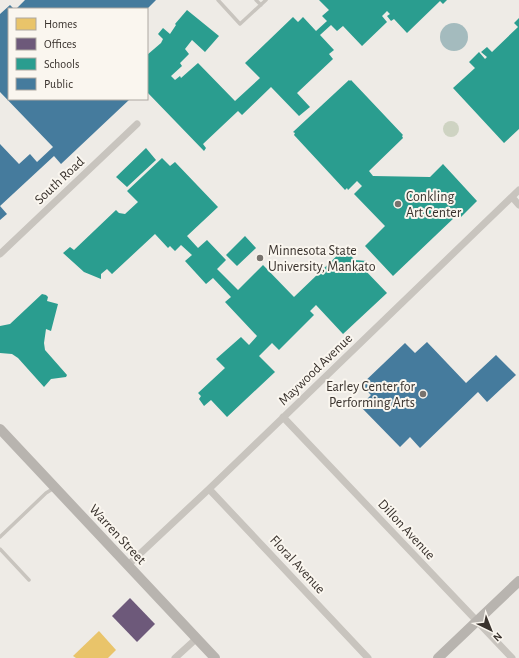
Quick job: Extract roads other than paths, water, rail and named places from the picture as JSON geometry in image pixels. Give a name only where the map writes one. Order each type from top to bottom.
[{"type":"street","name":"South Road","points":[[0,254],[137,124]]},
{"type":"street","name":"Maywood Avenue","points":[[128,565],[209,489],[519,190]]},
{"type":"street","points":[[512,197],[519,204]]},
{"type":"street","name":"Dillon Avenue","points":[[284,417],[512,658]]},
{"type":"street","name":"Warren Street","points":[[0,429],[216,658]]},
{"type":"street","name":"Floral Avenue","points":[[209,489],[368,658]]},
{"type":"street","points":[[438,658],[519,581]]},
{"type":"street","points":[[175,658],[197,638]]},
{"type":"lane","points":[[218,0],[240,24],[266,0]]},
{"type":"lane","points":[[256,0],[261,5]]},
{"type":"lane","points":[[0,536],[46,493],[55,487]]},
{"type":"lane","points":[[0,549],[29,580]]},
{"type":"water","points":[[454,23],[464,27],[468,37],[464,47],[454,51],[444,47],[440,37],[444,27]]},
{"type":"place","name":"Conkling Art Center","points":[[398,204]]},
{"type":"place","name":"Minnesota State University, Mankato","points":[[260,258]]},
{"type":"place","name":"Earley Center for Performing Arts","points":[[423,394]]}]
